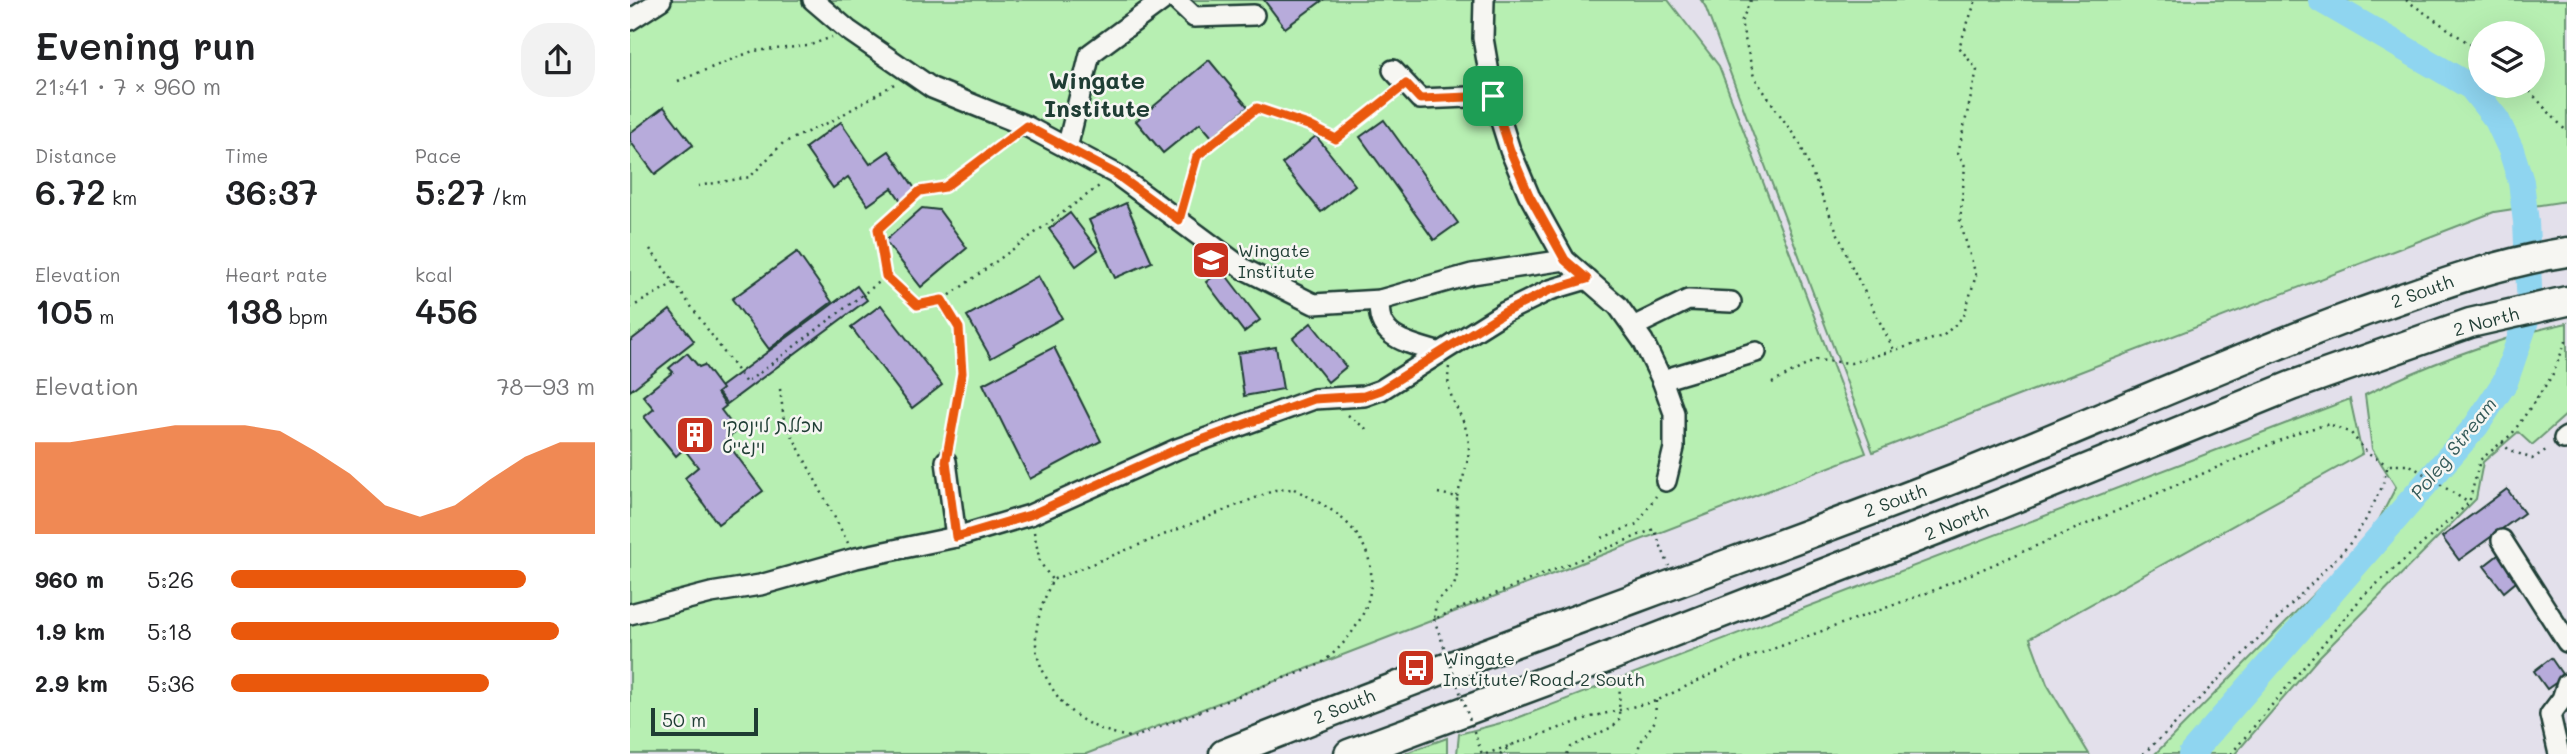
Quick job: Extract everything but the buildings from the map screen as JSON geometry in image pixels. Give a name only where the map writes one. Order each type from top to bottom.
[{"type":"highway","name":"2 South","points":[[1224,754],[1433,671],[1953,478],[2277,344],[2465,275],[2530,258],[2567,252]]},
{"type":"highway","name":"2 North","points":[[1349,754],[1939,529],[2291,386],[2470,323],[2567,301]]},
{"type":"street","points":[[630,20],[661,0]]},
{"type":"street","points":[[813,0],[848,30],[932,88],[1026,126],[1116,174],[1244,270],[1314,304],[1380,300],[1472,274],[1565,260]]},
{"type":"street","points":[[1067,148],[1090,54],[1163,0]]},
{"type":"street","points":[[1176,0],[1195,17],[1254,15]]},
{"type":"street","points":[[1485,0],[1483,38],[1493,96],[1524,184],[1565,260],[1618,306],[1656,364],[1674,413],[1674,448],[1666,481]]},
{"type":"street","points":[[1399,77],[1420,99],[1493,96]]},
{"type":"street","points":[[630,614],[711,593],[760,585],[856,558],[956,537],[1030,515],[1177,449],[1314,399],[1364,396],[1381,390],[1505,312],[1550,290],[1587,279]]},
{"type":"street","points":[[1380,300],[1378,315],[1385,330],[1395,337],[1447,348]]},
{"type":"street","points":[[1633,327],[1688,300],[1731,302]]},
{"type":"street","points":[[1662,380],[1756,352]]},
{"type":"street","points":[[946,461],[956,537]]},
{"type":"street","points":[[2502,540],[2567,642]]},
{"type":"street","points":[[2559,754],[2550,715],[2563,699],[2567,684]]},
{"type":"path","points":[[1751,0],[1741,22],[1754,77],[1800,144],[1851,265],[1894,349]]},
{"type":"path","points":[[1772,383],[1816,360],[1851,363],[1943,336],[1964,316],[1976,275],[1960,222],[1965,166],[1958,153],[1977,69],[1959,47],[1976,0]]},
{"type":"path","points":[[2406,0],[2468,43]]},
{"type":"path","points":[[678,81],[753,51],[808,46],[848,30]]},
{"type":"path","points":[[698,186],[750,177],[783,144],[832,121],[911,74]]},
{"type":"path","points":[[1179,220],[1197,156],[1257,108],[1308,125],[1336,139],[1399,77]]},
{"type":"path","points":[[2536,98],[2567,132]]},
{"type":"path","points":[[1026,126],[945,187],[920,191],[878,229],[886,276],[917,305],[942,300],[1116,174]]},
{"type":"path","points":[[650,249],[746,383],[886,276]]},
{"type":"path","points":[[630,308],[674,283]]},
{"type":"path","points":[[942,300],[959,328],[962,373],[946,461]]},
{"type":"path","points":[[2231,754],[2363,596],[2469,503],[2480,460],[2512,434],[2552,376],[2567,339]]},
{"type":"path","points":[[1447,348],[1450,359],[1449,396],[1462,418],[1469,441],[1466,468],[1457,497],[1457,575],[1454,586],[1436,601],[1434,619],[1484,754],[1618,708],[1656,701],[1737,662],[1983,570],[2098,517],[2299,432],[2329,424],[2351,433],[2368,454],[2388,465],[2410,466],[2469,503]]},
{"type":"path","points":[[780,389],[784,420],[856,558]]},
{"type":"path","points":[[1328,398],[1370,432]]},
{"type":"path","points":[[2502,442],[2508,449],[2532,459],[2566,438]]},
{"type":"path","points":[[2143,754],[2348,546],[2365,521],[2382,487],[2388,465]]},
{"type":"path","points":[[1602,538],[1637,524],[1666,481]]},
{"type":"path","points":[[1294,489],[1323,503],[1348,524],[1367,552],[1372,580],[1365,612],[1322,663],[1133,738],[1108,732],[1065,709],[1038,663],[1035,641],[1040,610],[1052,580],[1275,490],[1294,489]]},
{"type":"path","points":[[1438,493],[1457,497]]},
{"type":"path","points":[[1030,515],[1040,562],[1052,580]]},
{"type":"path","points":[[1434,619],[1654,529],[1675,582]]},
{"type":"path","points":[[1567,754],[1571,747],[1614,726],[1619,720],[1621,652]]},
{"type":"path","points":[[1637,754],[1640,743],[1655,722],[1656,701]]},
{"type":"path","points":[[1500,754],[1514,743]]},
{"type":"green space","name":"Wingate Institute","points":[[651,0],[1668,0],[1719,66],[1866,453],[1086,754],[630,754],[630,14]]},
{"type":"green space","points":[[1701,0],[2567,0],[2567,201],[2494,212],[1873,452]]},
{"type":"green space","points":[[2567,323],[2567,414],[2532,445],[2518,432],[2483,462],[2476,499],[2320,656],[2235,754],[2155,754],[2370,537],[2396,487],[2372,449],[2365,395],[2464,353]]},
{"type":"green space","points":[[2350,399],[2362,454],[2030,638],[2047,684],[2089,754],[1457,754],[1459,734],[1512,720]]},
{"type":"green space","points":[[1447,738],[1447,754],[1403,754]]},
{"type":"waterway","name":"Poleg Stream","points":[[2191,754],[2476,426],[2505,382],[2530,309],[2526,222],[2521,182],[2511,150],[2497,120],[2471,87],[2321,0]]},
{"type":"place","name":"Wingate Institute","points":[[1211,260]]},
{"type":"place","name":"מכללת לוינסקי וינגייט","points":[[695,435]]},
{"type":"place","name":"Wingate Institute/Road 2 South","points":[[1416,668]]},
{"type":"district","name":"Wingate Institute","points":[[1097,93]]},
{"type":"route","points":[[1406,84],[1420,99],[1493,96],[1510,150],[1529,195],[1565,260],[1587,279],[1550,290],[1505,312],[1381,390],[1350,398],[1314,399],[1177,449],[1030,515],[956,537],[946,461],[962,373],[959,328],[942,300],[917,305],[886,276],[878,229],[920,191],[945,187],[1026,126],[1116,174],[1179,220],[1197,156],[1257,108],[1308,125],[1336,139],[1406,84]]}]
